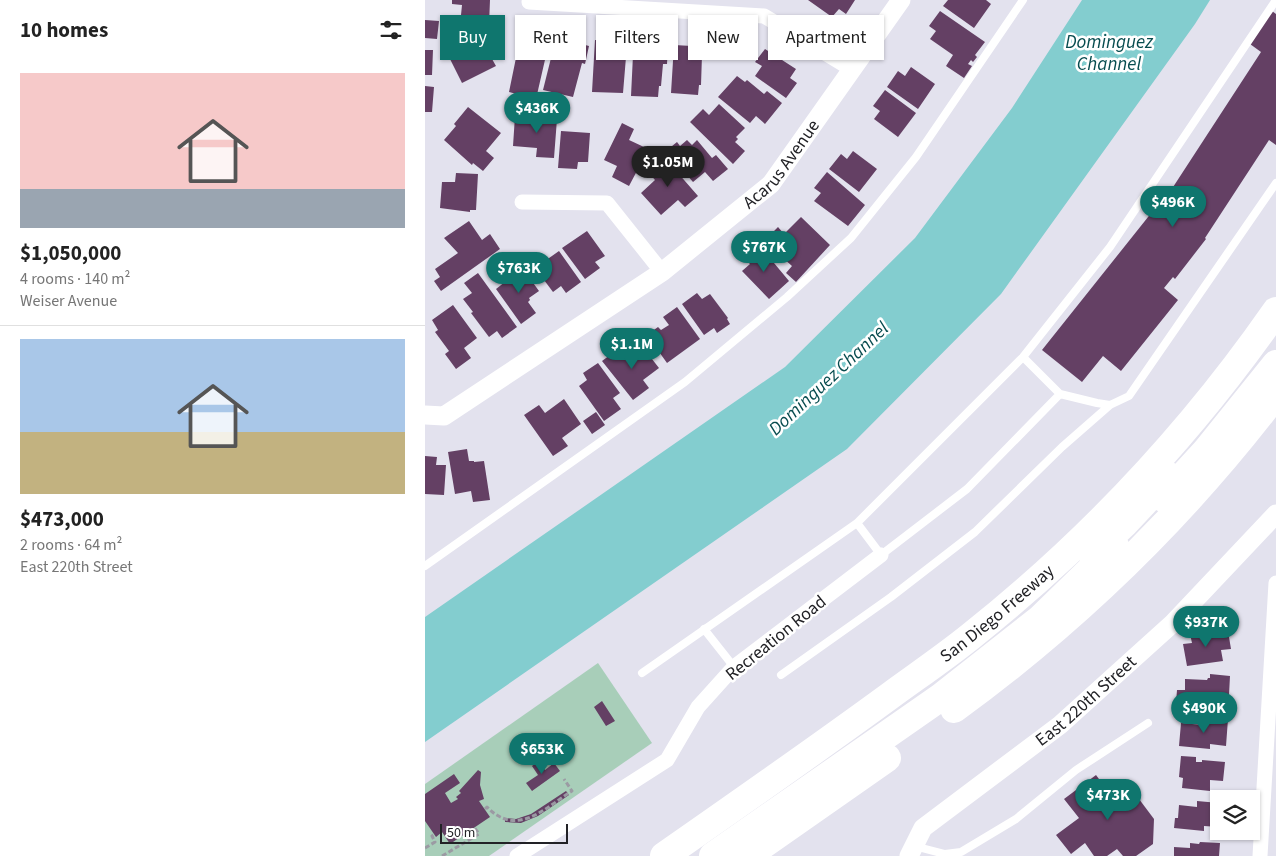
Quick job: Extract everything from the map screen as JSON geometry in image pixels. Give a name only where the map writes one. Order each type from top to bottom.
[{"type":"highway","name":"San Diego Freeway","points":[[664,856],[852,724],[971,637],[1050,568],[1103,518],[1159,460],[1209,402],[1276,311]]},
{"type":"highway","points":[[696,856],[961,666],[990,644],[1061,583],[1125,523],[1179,465],[1200,441],[1276,342]]},
{"type":"highway","points":[[713,856],[941,697],[1039,619],[1153,509],[1206,451],[1276,364]]},
{"type":"highway","points":[[747,856],[987,686],[1057,628],[1145,545],[1203,484],[1251,428],[1276,394]]},
{"type":"street","name":"Acarus Avenue","points":[[425,415],[444,416],[662,272],[771,184],[901,0]]},
{"type":"street","points":[[529,2],[764,16],[853,70]]},
{"type":"street","points":[[523,202],[607,203],[662,272]]},
{"type":"street","name":"East 220th Street","points":[[912,851],[923,828],[1060,725],[1173,623],[1276,514]]},
{"type":"street","name":"Recreation Road","points":[[517,856],[667,760],[698,708],[733,667],[881,555]]},
{"type":"street","points":[[1260,856],[1276,583]]},
{"type":"lane","points":[[425,566],[685,382],[787,297],[851,238],[916,157],[1023,0]]},
{"type":"lane","points":[[641,673],[857,523],[1023,357],[1110,247],[1276,0]]},
{"type":"lane","points":[[781,676],[891,597],[975,532],[1062,447],[1110,405],[1129,396],[1276,183]]},
{"type":"lane","points":[[1023,357],[1059,394],[1097,404],[1110,405]]},
{"type":"lane","points":[[857,523],[881,555],[967,490],[1059,394]]},
{"type":"lane","points":[[704,629],[733,667]]},
{"type":"lane","points":[[912,851],[945,854],[961,852],[1017,819],[1076,770],[1148,723]]},
{"type":"path","points":[[485,809],[487,808],[502,819],[513,821],[535,816],[572,791],[564,779]]},
{"type":"path","points":[[443,856],[473,834],[479,834],[474,828]]},
{"type":"path","points":[[425,848],[435,842],[432,836],[435,834]]},
{"type":"green space","points":[[598,663],[652,743],[489,856],[425,856],[425,784]]},
{"type":"water","name":"Dominguez Channel","points":[[1082,0],[1210,0],[1195,24],[1001,294],[847,449],[425,742],[425,617],[785,367],[915,238],[1012,108]]},
{"type":"building","points":[[452,0],[490,0],[489,15],[461,15],[462,5],[452,4]]},
{"type":"building","points":[[808,0],[855,0],[846,14],[839,9],[834,15],[829,15]]},
{"type":"building","points":[[948,0],[986,0],[991,4],[974,28],[943,6]]},
{"type":"building","points":[[940,11],[985,42],[975,55],[977,57],[968,64],[972,66],[964,78],[946,66],[953,55],[930,39],[936,31],[929,26]]},
{"type":"building","points":[[1272,11],[1276,14],[1276,145],[1269,140],[1206,239],[1175,279],[1173,277],[1164,288],[1178,300],[1121,371],[1103,356],[1082,382],[1042,350],[1160,202],[1162,204],[1261,52],[1250,44]]},
{"type":"building","points":[[425,20],[439,21],[437,39],[425,38]]},
{"type":"building","points":[[596,40],[596,60],[626,60],[623,93],[592,92]]},
{"type":"building","points":[[586,45],[589,46],[586,60]]},
{"type":"building","points":[[678,45],[688,46],[688,60],[702,60],[701,85],[699,85],[698,95],[671,93],[673,60],[678,60]]},
{"type":"building","points":[[765,49],[768,51],[768,60],[782,60],[796,69],[790,78],[797,83],[786,98],[755,76],[762,66],[755,62]]},
{"type":"building","points":[[425,50],[433,50],[432,75],[425,75]]},
{"type":"building","points":[[450,60],[493,60],[496,66],[462,83]]},
{"type":"building","points":[[516,60],[545,60],[536,99],[509,92]]},
{"type":"building","points":[[550,60],[586,60],[585,64],[582,63],[573,97],[543,90]]},
{"type":"building","points":[[633,60],[667,60],[667,64],[663,64],[658,97],[631,96]]},
{"type":"building","points":[[911,67],[935,84],[918,109],[887,87],[898,71],[905,76]]},
{"type":"building","points":[[737,76],[745,82],[747,80],[764,94],[767,91],[782,103],[765,124],[756,116],[750,123],[718,97]]},
{"type":"building","points":[[425,86],[434,87],[432,112],[425,112]]},
{"type":"building","points":[[885,90],[916,113],[898,137],[874,119],[880,111],[873,106]]},
{"type":"building","points":[[719,104],[745,128],[736,137],[738,139],[735,142],[745,151],[733,164],[690,122],[703,109],[709,115]]},
{"type":"building","points":[[468,107],[501,133],[486,151],[494,158],[483,171],[473,163],[472,165],[444,140]]},
{"type":"building","points":[[540,111],[555,112],[555,119],[557,119],[554,158],[536,157],[537,148],[513,146],[515,116],[540,118]]},
{"type":"building","points":[[622,123],[634,129],[629,140],[644,147],[634,167],[638,169],[629,186],[612,177],[617,166],[604,160]]},
{"type":"building","points":[[561,131],[590,133],[588,162],[578,162],[577,169],[558,168]]},
{"type":"building","points":[[687,140],[692,145],[697,140],[712,158],[716,155],[728,169],[713,181],[705,172],[693,182],[666,151],[677,142],[680,146]]},
{"type":"building","points":[[853,151],[877,169],[859,192],[829,169],[841,154],[847,159]]},
{"type":"building","points":[[664,157],[698,196],[685,207],[678,200],[661,215],[641,193],[655,180],[648,172]]},
{"type":"building","points":[[827,172],[865,205],[848,226],[814,201],[821,193],[814,188]]},
{"type":"building","points":[[456,173],[478,174],[476,210],[470,210],[470,212],[440,208],[442,182],[455,182]]},
{"type":"building","points":[[801,217],[830,245],[796,282],[786,273],[792,266],[764,241],[778,227],[784,234]]},
{"type":"building","points":[[469,221],[482,240],[490,234],[500,249],[441,291],[434,281],[440,277],[435,269],[458,253],[444,238]]},
{"type":"building","points":[[587,231],[605,256],[595,262],[600,268],[585,279],[562,248]]},
{"type":"building","points":[[759,245],[789,281],[769,299],[742,271],[750,264],[744,258]]},
{"type":"building","points":[[559,251],[581,282],[566,293],[561,286],[553,292],[535,268]]},
{"type":"building","points":[[513,267],[518,273],[523,269],[539,291],[529,298],[528,302],[536,313],[521,324],[496,289],[510,278],[506,272]]},
{"type":"building","points":[[478,273],[517,327],[502,338],[497,331],[489,337],[463,299],[472,293],[464,283]]},
{"type":"building","points":[[697,293],[702,299],[710,294],[728,318],[730,324],[717,333],[714,328],[704,335],[682,304]]},
{"type":"building","points":[[453,305],[477,338],[464,348],[471,358],[456,369],[445,354],[449,351],[435,332],[438,330],[432,320]]},
{"type":"building","points":[[677,307],[700,339],[667,363],[647,335],[658,327],[661,330],[669,325],[663,317]]},
{"type":"building","points":[[641,345],[659,368],[643,380],[649,388],[633,400],[602,361],[618,349],[623,358]]},
{"type":"building","points":[[598,363],[620,393],[613,398],[621,409],[604,421],[579,386],[587,380],[583,373]]},
{"type":"building","points":[[564,399],[581,424],[562,438],[568,446],[553,456],[524,415],[539,405],[545,413]]},
{"type":"building","points":[[596,412],[605,425],[592,434],[583,421]]},
{"type":"building","points":[[467,449],[469,461],[484,461],[490,500],[473,502],[471,491],[455,494],[448,452]]},
{"type":"building","points":[[425,456],[437,457],[436,465],[446,465],[444,495],[425,494]]},
{"type":"building","points":[[1204,631],[1205,635],[1228,631],[1231,649],[1221,650],[1223,661],[1187,666],[1183,644],[1192,643],[1190,634]]},
{"type":"building","points":[[1210,674],[1230,676],[1229,695],[1217,694],[1216,705],[1176,703],[1177,690],[1185,690],[1185,679],[1207,680],[1210,678]]},
{"type":"building","points":[[602,701],[615,721],[606,726],[594,707]]},
{"type":"building","points":[[1203,719],[1228,719],[1226,746],[1210,744],[1210,749],[1179,746],[1181,723],[1203,725]]},
{"type":"building","points":[[1181,756],[1196,757],[1196,762],[1202,762],[1202,760],[1225,762],[1223,781],[1210,780],[1210,791],[1182,788],[1183,778],[1179,777]]},
{"type":"building","points":[[539,761],[545,770],[554,763],[560,771],[532,791],[526,783],[538,775],[532,766]]},
{"type":"building","points":[[478,770],[481,772],[480,785],[484,799],[479,801],[490,817],[450,844],[442,832],[436,837],[425,821],[425,794],[454,774],[460,783],[445,793],[451,803],[458,799],[456,797],[461,793],[459,791]]},
{"type":"building","points":[[1096,775],[1110,794],[1127,783],[1154,819],[1153,844],[1136,856],[1123,856],[1117,849],[1107,856],[1094,856],[1085,843],[1071,854],[1056,835],[1079,818],[1064,799]]},
{"type":"building","points":[[566,791],[569,795],[538,816],[521,823],[505,822],[505,818],[516,819],[531,814]]},
{"type":"building","points":[[1197,801],[1210,802],[1210,826],[1204,826],[1204,831],[1174,828],[1175,818],[1178,818],[1179,805],[1197,807]]},
{"type":"building","points":[[1200,842],[1220,843],[1219,856],[1174,856],[1174,847],[1190,848],[1190,843],[1199,844]]}]
